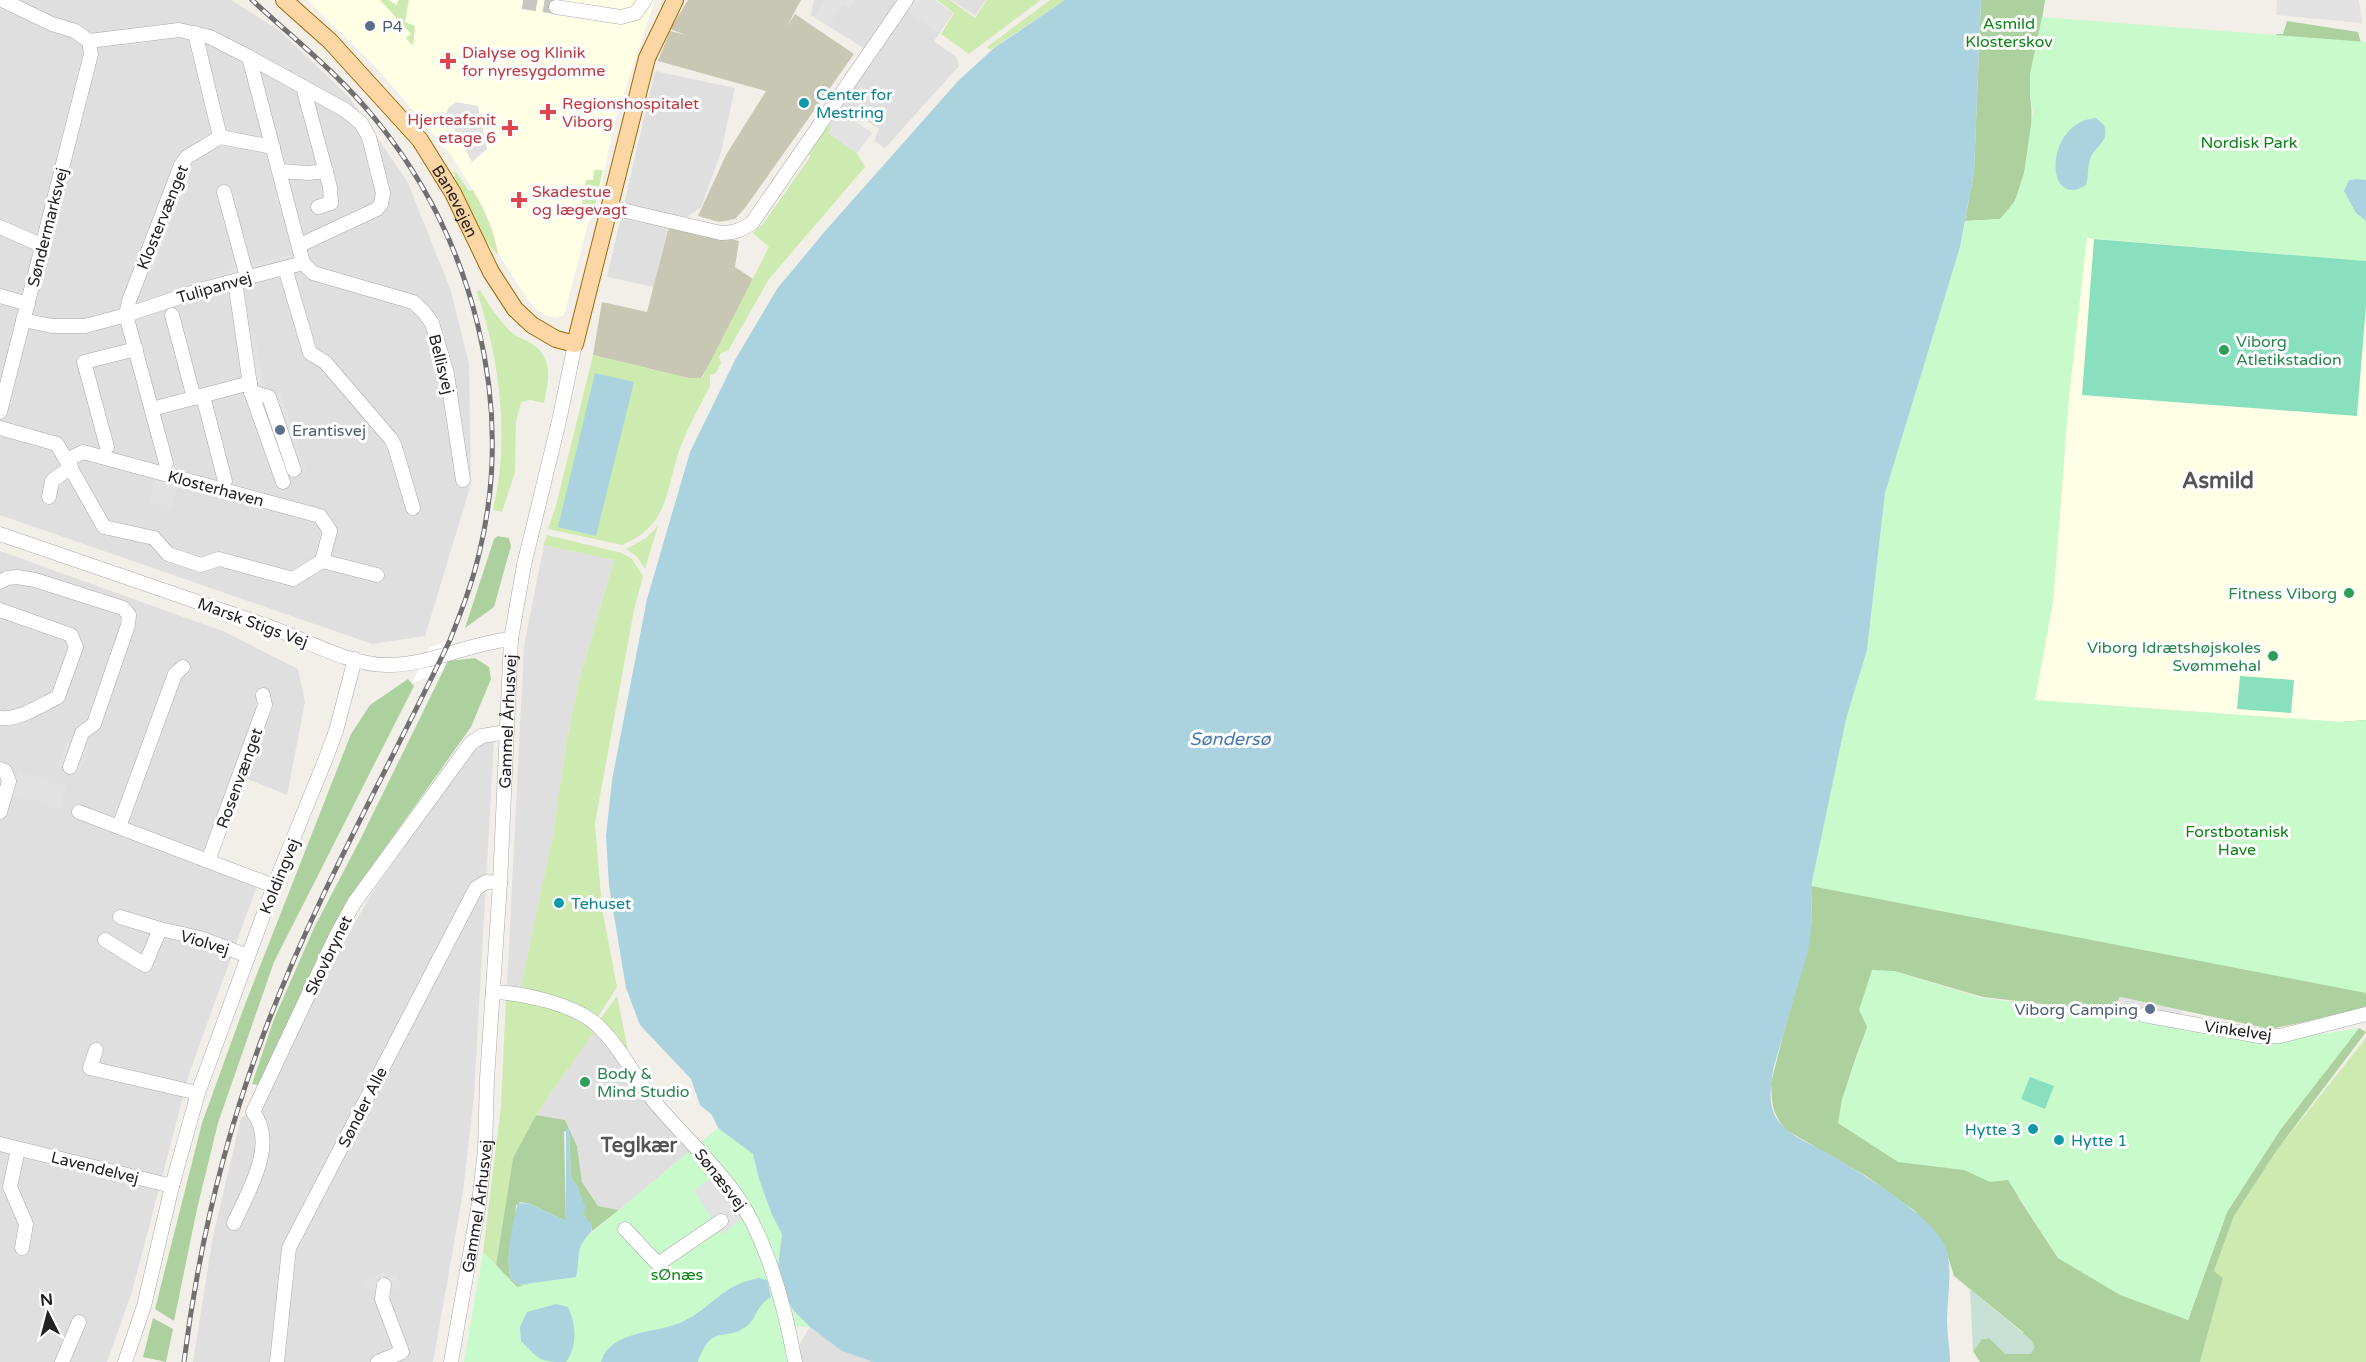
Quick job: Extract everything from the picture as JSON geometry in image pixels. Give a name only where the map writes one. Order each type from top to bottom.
[{"type":"main road","name":"Banevejen","points":[[284,0],[330,41],[420,140],[453,193],[491,272],[515,309],[532,325],[550,335],[575,344]]},
{"type":"main road","name":"Gammel Århusvej","points":[[575,344],[647,58],[675,0]]},
{"type":"street","points":[[2,0],[52,24],[75,31],[89,40],[164,31],[195,33],[210,37],[345,110],[361,123],[369,137],[383,193],[381,204],[377,209],[300,245]]},
{"type":"street","points":[[556,7],[621,17],[636,13],[645,0]]},
{"type":"street","points":[[609,207],[721,233],[734,233],[752,223],[906,0]]},
{"type":"street","points":[[195,33],[220,137],[262,147],[273,147]]},
{"type":"street","name":"Søndermarksvej","points":[[0,412],[91,54],[89,40]]},
{"type":"street","points":[[249,57],[303,263]]},
{"type":"street","points":[[303,87],[326,171],[331,203],[318,207]]},
{"type":"street","name":"Klostervænget","points":[[126,315],[129,301],[181,165],[188,157],[220,137]]},
{"type":"street","points":[[280,171],[308,173],[326,171]]},
{"type":"street","points":[[224,192],[241,279],[251,388],[283,482]]},
{"type":"street","points":[[0,227],[43,246]]},
{"type":"street","name":"Tulipanvej","points":[[23,320],[75,328],[126,315],[173,298],[303,263]]},
{"type":"street","name":"Bellisvej","points":[[303,263],[313,273],[413,302],[432,323],[447,374],[463,480]]},
{"type":"street","points":[[285,268],[310,353],[325,362],[391,439],[413,508]]},
{"type":"street","points":[[0,296],[27,304]]},
{"type":"street","points":[[126,315],[166,463]]},
{"type":"street","name":"Tulipanvej","points":[[172,315],[225,481]]},
{"type":"street","name":"Gammel Århusvej","points":[[451,1362],[479,1203],[485,1150],[511,639],[524,564],[559,421],[575,344]]},
{"type":"street","points":[[107,447],[84,362],[136,349]]},
{"type":"street","points":[[152,409],[198,397],[251,388],[269,397],[294,470]]},
{"type":"street","points":[[0,428],[57,444],[104,527],[154,538],[168,554],[201,565],[219,559],[293,579],[322,561],[377,575]]},
{"type":"street","name":"Klosterhaven","points":[[69,464],[82,452],[320,516],[330,531],[322,561]]},
{"type":"street","points":[[48,497],[52,481],[69,464]]},
{"type":"street","name":"Marsk Stigs Vej","points":[[0,534],[355,659],[390,666],[418,661],[489,641],[511,639]]},
{"type":"street","points":[[0,582],[17,577],[35,580],[123,608],[129,615],[128,625],[94,724],[82,733],[70,767]]},
{"type":"street","points":[[0,610],[71,635],[76,647],[58,697],[9,719],[0,718]]},
{"type":"street","name":"Koldingvej","points":[[125,1362],[144,1306],[172,1186],[198,1093],[274,886],[336,731],[355,659]]},
{"type":"street","points":[[119,827],[175,674],[183,667]]},
{"type":"street","name":"Rosenvænget","points":[[208,861],[265,705],[263,695]]},
{"type":"street","name":"Skovbrynet","points":[[234,1223],[252,1185],[262,1148],[261,1122],[253,1112],[336,936],[354,903],[471,742],[482,736],[506,732]]},
{"type":"street","points":[[0,769],[5,771],[9,781],[0,812]]},
{"type":"street","points":[[79,812],[274,886]]},
{"type":"street","name":"Sønder Alle","points":[[277,1362],[290,1248],[476,888],[486,882],[500,883]]},
{"type":"street","name":"Violvej","points":[[120,917],[160,930],[200,938],[248,956]]},
{"type":"street","name":"Violvej","points":[[105,940],[145,965],[160,930]]},
{"type":"street","name":"Sønæsvej","points":[[493,992],[507,992],[538,999],[569,1010],[595,1024],[653,1100],[723,1178],[743,1205],[759,1234],[788,1323],[795,1362]]},
{"type":"street","name":"Vinkelvej","points":[[2144,1015],[2259,1036],[2280,1036],[2366,1014]]},
{"type":"street","points":[[96,1050],[90,1068],[198,1093]]},
{"type":"street","name":"Lavendelvej","points":[[0,1144],[172,1186]]},
{"type":"street","points":[[18,1149],[10,1187],[26,1224],[21,1248]]},
{"type":"street","points":[[625,1229],[658,1264],[722,1221]]},
{"type":"street","points":[[378,1362],[402,1352],[382,1299],[384,1285]]},
{"type":"street","points":[[62,1362],[79,1322]]},
{"type":"shaded area","points":[[0,0],[231,0],[279,30],[350,98],[407,181],[451,291],[469,364],[471,484],[425,636],[372,644],[0,515]]},
{"type":"shaded area","points":[[307,0],[655,0],[615,120],[598,201],[588,224],[564,315],[556,318],[547,316],[538,311],[527,299],[498,253],[493,229],[483,207],[454,159],[375,66]]},
{"type":"shaded area","points":[[688,0],[801,0],[786,28],[795,14],[854,54],[745,208],[735,219],[719,222],[698,216],[726,155],[766,91],[658,61],[670,31],[686,35],[670,29]]},
{"type":"shaded area","points":[[814,0],[934,0],[953,13],[934,41],[956,57],[959,66],[885,148],[874,141],[879,129],[846,107],[832,127],[826,122],[873,54],[811,15]]},
{"type":"shaded area","points":[[825,0],[855,0],[849,9],[843,5],[828,26],[814,17]]},
{"type":"shaded area","points":[[915,0],[934,0],[953,13],[939,33],[907,11]]},
{"type":"shaded area","points":[[952,0],[986,0],[975,16]]},
{"type":"shaded area","points":[[2277,0],[2359,0],[2362,23],[2276,15]]},
{"type":"shaded area","points":[[655,71],[735,88],[721,152],[701,207],[687,217],[671,214],[654,287],[607,277]]},
{"type":"shaded area","points":[[456,102],[478,106],[487,149],[472,162],[446,114],[448,108]]},
{"type":"shaded area","points":[[842,112],[872,133],[857,153],[828,133]]},
{"type":"shaded area","points":[[178,166],[192,170],[154,269],[145,269]]},
{"type":"shaded area","points":[[669,226],[739,241],[735,267],[759,283],[701,378],[688,378],[593,355],[602,302],[647,312]]},
{"type":"shaded area","points":[[2086,238],[2366,261],[2366,720],[2342,722],[2035,700],[2053,602],[2069,397]]},
{"type":"shaded area","points":[[291,253],[296,270],[227,287],[223,271]]},
{"type":"shaded area","name":"Erantisvej","points":[[246,331],[254,331],[264,390],[280,392],[306,469],[284,476],[254,390]]},
{"type":"shaded area","points":[[156,477],[178,484],[171,508],[149,502]]},
{"type":"shaded area","points":[[544,545],[614,560],[579,681],[566,744],[553,835],[520,990],[507,985],[524,646]]},
{"type":"shaded area","points":[[0,551],[225,632],[298,669],[305,702],[287,795],[245,778],[209,868],[257,886],[189,1074],[132,1292],[107,1362],[0,1362]]},
{"type":"shaded area","points":[[68,737],[90,745],[79,775],[57,767]]},
{"type":"shaded area","points":[[494,741],[474,1096],[463,1192],[433,1362],[193,1362],[213,1236],[241,1118],[262,1102],[332,964],[370,896],[469,754],[480,744]]},
{"type":"shaded area","points":[[18,772],[66,786],[60,808],[11,794]]},
{"type":"shaded area","name":"Viborg Camping","points":[[2120,997],[2182,1011],[2180,1020],[2116,1007]]},
{"type":"shaded area","points":[[596,1029],[692,1149],[619,1210],[598,1206],[582,1182],[577,1146],[565,1120],[536,1115]]},
{"type":"shaded area","points":[[716,1174],[746,1215],[723,1234],[694,1191]]},
{"type":"shaded area","points":[[384,1272],[391,1276],[396,1274],[401,1287],[377,1296],[374,1288],[367,1290],[363,1281]]},
{"type":"shaded area","points":[[1970,1289],[2031,1340],[2035,1347],[2031,1354],[2005,1354],[1989,1338],[1982,1339],[1973,1351]]},
{"type":"shaded area","points":[[810,1327],[842,1351],[873,1362],[801,1362],[800,1343]]},
{"type":"green space","points":[[380,0],[389,0],[396,5],[399,0],[409,0],[405,22],[415,26],[413,46],[406,38],[411,34]]},
{"type":"green space","points":[[937,0],[950,0],[975,18],[987,0],[1041,0],[969,54],[941,34],[954,13]]},
{"type":"green space","points":[[1050,0],[1065,0],[990,50],[987,47]]},
{"type":"green space","name":"Asmild Klosterskov","points":[[1981,0],[2045,0],[2030,97],[2029,149],[2019,190],[2012,205],[2000,219],[1965,221],[1974,172]]},
{"type":"green space","name":"Forstbotanisk Have","points":[[2042,17],[2366,42],[2366,261],[2087,238],[2069,397],[2053,602],[2035,700],[2341,722],[2366,720],[2366,993],[1811,886],[1846,719],[1867,650],[1885,493],[1960,247],[1965,221],[2000,219],[2015,201],[2024,173],[2033,112],[2030,97],[2030,74]]},
{"type":"green space","points":[[2287,21],[2358,32],[2366,61],[2269,40],[2277,34],[2283,34]]},
{"type":"green space","points":[[826,122],[832,127],[828,133],[857,153],[865,167],[769,279],[728,351],[721,353],[719,357],[721,363],[716,373],[710,375],[710,386],[680,448],[668,492],[657,517],[638,537],[622,545],[548,529],[557,502],[593,355],[688,378],[702,378],[769,247],[753,233],[763,224],[810,157],[808,149]]},
{"type":"green space","points":[[454,169],[469,191],[473,190],[491,228],[498,253],[496,254],[470,213],[459,191]]},
{"type":"green space","points":[[594,170],[603,170],[595,206],[582,204],[586,180],[593,180]]},
{"type":"green space","name":"Viborg Atletikstadion","points":[[2094,239],[2366,261],[2366,305],[2357,416],[2082,395]]},
{"type":"green space","points":[[480,290],[494,312],[511,332],[541,352],[548,372],[544,403],[530,400],[521,402],[516,421],[515,472],[502,512],[493,510],[501,455],[500,400],[492,345],[477,292]]},
{"type":"green space","points":[[658,526],[645,569],[637,557],[626,549],[646,538]]},
{"type":"green space","points":[[547,535],[622,553],[632,559],[643,576],[634,610],[595,823],[602,908],[617,987],[596,1020],[520,990],[553,835],[566,744],[579,681],[614,560],[543,545]]},
{"type":"green space","points":[[498,536],[509,538],[511,546],[494,607],[465,628],[494,539]]},
{"type":"green space","points":[[475,658],[489,667],[491,679],[471,727],[348,900],[259,1085],[252,1084],[274,1019],[314,928],[448,661]]},
{"type":"green space","points":[[2240,676],[2294,680],[2291,713],[2237,709]]},
{"type":"green space","points":[[408,679],[414,686],[274,962],[218,1123],[197,1209],[174,1321],[155,1309],[202,1123],[244,1007],[351,734],[370,705]]},
{"type":"green space","points":[[1846,719],[1862,803],[2341,722],[2366,720],[2366,1009],[2270,1029],[2120,997],[2112,1012],[1983,997],[1894,971],[1861,1045],[1848,1083],[1840,1123],[2007,1175],[2020,1200],[2058,1258],[2188,1320],[2227,1212],[2280,1130],[2359,1028],[2366,1032],[2277,1150],[2234,1216],[2214,1271],[2223,1278],[2200,1362],[1980,1362],[1973,1351],[1982,1339],[2024,1333],[1954,1276],[1945,1247],[1915,1211],[1866,1176],[1786,1130],[1778,1119],[1772,1103],[1771,1083],[1812,921],[1811,886]]},
{"type":"green space","points":[[1872,970],[1894,971],[1982,998],[2127,1015],[2268,1043],[2359,1028],[2280,1130],[2227,1212],[2188,1320],[2120,1295],[2058,1258],[2008,1180],[1990,1182],[1964,1170],[1898,1162],[1838,1123],[1842,1099],[1867,1027],[1859,1010]]},
{"type":"green space","points":[[617,996],[631,1065],[598,1022]]},
{"type":"green space","points":[[506,998],[572,1014],[596,1029],[536,1115],[513,1158],[496,1265],[483,1252],[501,1106]]},
{"type":"green space","points":[[2366,1038],[2366,1362],[2200,1362],[2223,1278],[2214,1271],[2234,1216],[2277,1150]]},
{"type":"green space","points":[[2030,1077],[2054,1086],[2045,1109],[2021,1099]]},
{"type":"green space","points":[[536,1115],[565,1120],[577,1146],[582,1182],[598,1206],[619,1210],[591,1232],[592,1229],[584,1215],[584,1206],[577,1186],[571,1178],[569,1133],[564,1131],[566,1221],[530,1204],[520,1202],[516,1206],[509,1252],[511,1279],[519,1285],[534,1284],[517,1287],[496,1265],[513,1158]]},
{"type":"green space","points":[[718,1128],[753,1154],[772,1215],[782,1234],[778,1267],[794,1311],[810,1327],[792,1326],[757,1223],[698,1145]]},
{"type":"green space","name":"sØnæs","points":[[692,1149],[702,1157],[755,1232],[792,1362],[464,1362],[483,1252],[517,1287],[577,1272],[577,1258],[584,1239]]},
{"type":"green space","points":[[153,1318],[173,1329],[166,1362],[143,1357]]},
{"type":"water","name":"Søndersø","points":[[1065,0],[1981,0],[1974,172],[1960,247],[1885,493],[1867,650],[1846,719],[1811,886],[1812,921],[1808,951],[1774,1066],[1771,1093],[1774,1113],[1786,1129],[1891,1193],[1926,1221],[1938,1235],[1946,1248],[1949,1266],[1947,1321],[1950,1362],[873,1362],[842,1351],[810,1327],[794,1311],[785,1296],[778,1267],[782,1234],[772,1215],[753,1154],[718,1128],[712,1115],[700,1105],[691,1079],[640,1025],[626,988],[609,885],[606,836],[612,780],[647,599],[690,452],[735,360],[777,289],[959,80],[994,48]]},
{"type":"water","points":[[2096,118],[2104,125],[2105,136],[2090,160],[2086,185],[2072,190],[2063,186],[2057,177],[2056,163],[2059,148],[2066,134],[2079,123]]},
{"type":"water","points":[[2349,180],[2366,180],[2366,221],[2356,213],[2344,191]]},
{"type":"water","points":[[595,373],[634,382],[596,536],[558,527]]},
{"type":"water","points":[[566,1129],[569,1129],[571,1178],[585,1206],[584,1216],[592,1225],[591,1232],[580,1248],[576,1277],[519,1285],[511,1279],[509,1270],[509,1251],[518,1203],[530,1204],[566,1221]]},
{"type":"water","points":[[759,1278],[767,1280],[771,1297],[762,1304],[748,1325],[733,1333],[714,1337],[703,1349],[698,1362],[601,1362],[606,1351],[624,1338],[682,1322],[702,1310],[725,1291]]},
{"type":"water","points":[[556,1304],[568,1307],[573,1321],[574,1342],[566,1362],[540,1359],[521,1341],[520,1327],[527,1312]]},
{"type":"pier","points":[[455,639],[441,672],[412,683],[430,647]]},
{"type":"tunnel","points":[[523,2],[556,7]]},
{"type":"railway","points":[[184,1362],[197,1278],[214,1195],[250,1073],[284,982],[306,932],[450,640],[470,587],[479,554],[489,497],[492,439],[488,382],[478,325],[461,270],[438,217],[410,167],[376,120],[332,73],[252,0]]},
{"type":"place","name":"P4","points":[[370,26]]},
{"type":"place","name":"Dialyse og Klinik for nyresygdomme","points":[[448,61]]},
{"type":"place","name":"Center for Mestring","points":[[804,103]]},
{"type":"place","name":"Regionshospitalet Viborg","points":[[548,112]]},
{"type":"place","name":"Hjerteafsnit etage 6","points":[[510,128]]},
{"type":"place","name":"Skadestue og lægevagt","points":[[519,200]]},
{"type":"place","name":"Viborg Atletikstadion","points":[[2224,350]]},
{"type":"place","name":"Erantisvej","points":[[280,430]]},
{"type":"place","name":"Fitness Viborg","points":[[2349,593]]},
{"type":"place","name":"Viborg Idrætshøjskoles Svømmehal","points":[[2273,656]]},
{"type":"place","name":"Tehuset","points":[[559,903]]},
{"type":"place","name":"Viborg Camping","points":[[2150,1009]]},
{"type":"place","name":"Body & Mind Studio","points":[[585,1082]]},
{"type":"place","name":"Hytte 3","points":[[2033,1129]]},
{"type":"place","name":"Hytte 1","points":[[2059,1140]]},
{"type":"district","name":"Asmild","points":[[2218,480]]},
{"type":"district","name":"Teglkær","points":[[639,1145]]},
{"type":"park label","name":"Nordisk Park","points":[[2249,142]]}]
